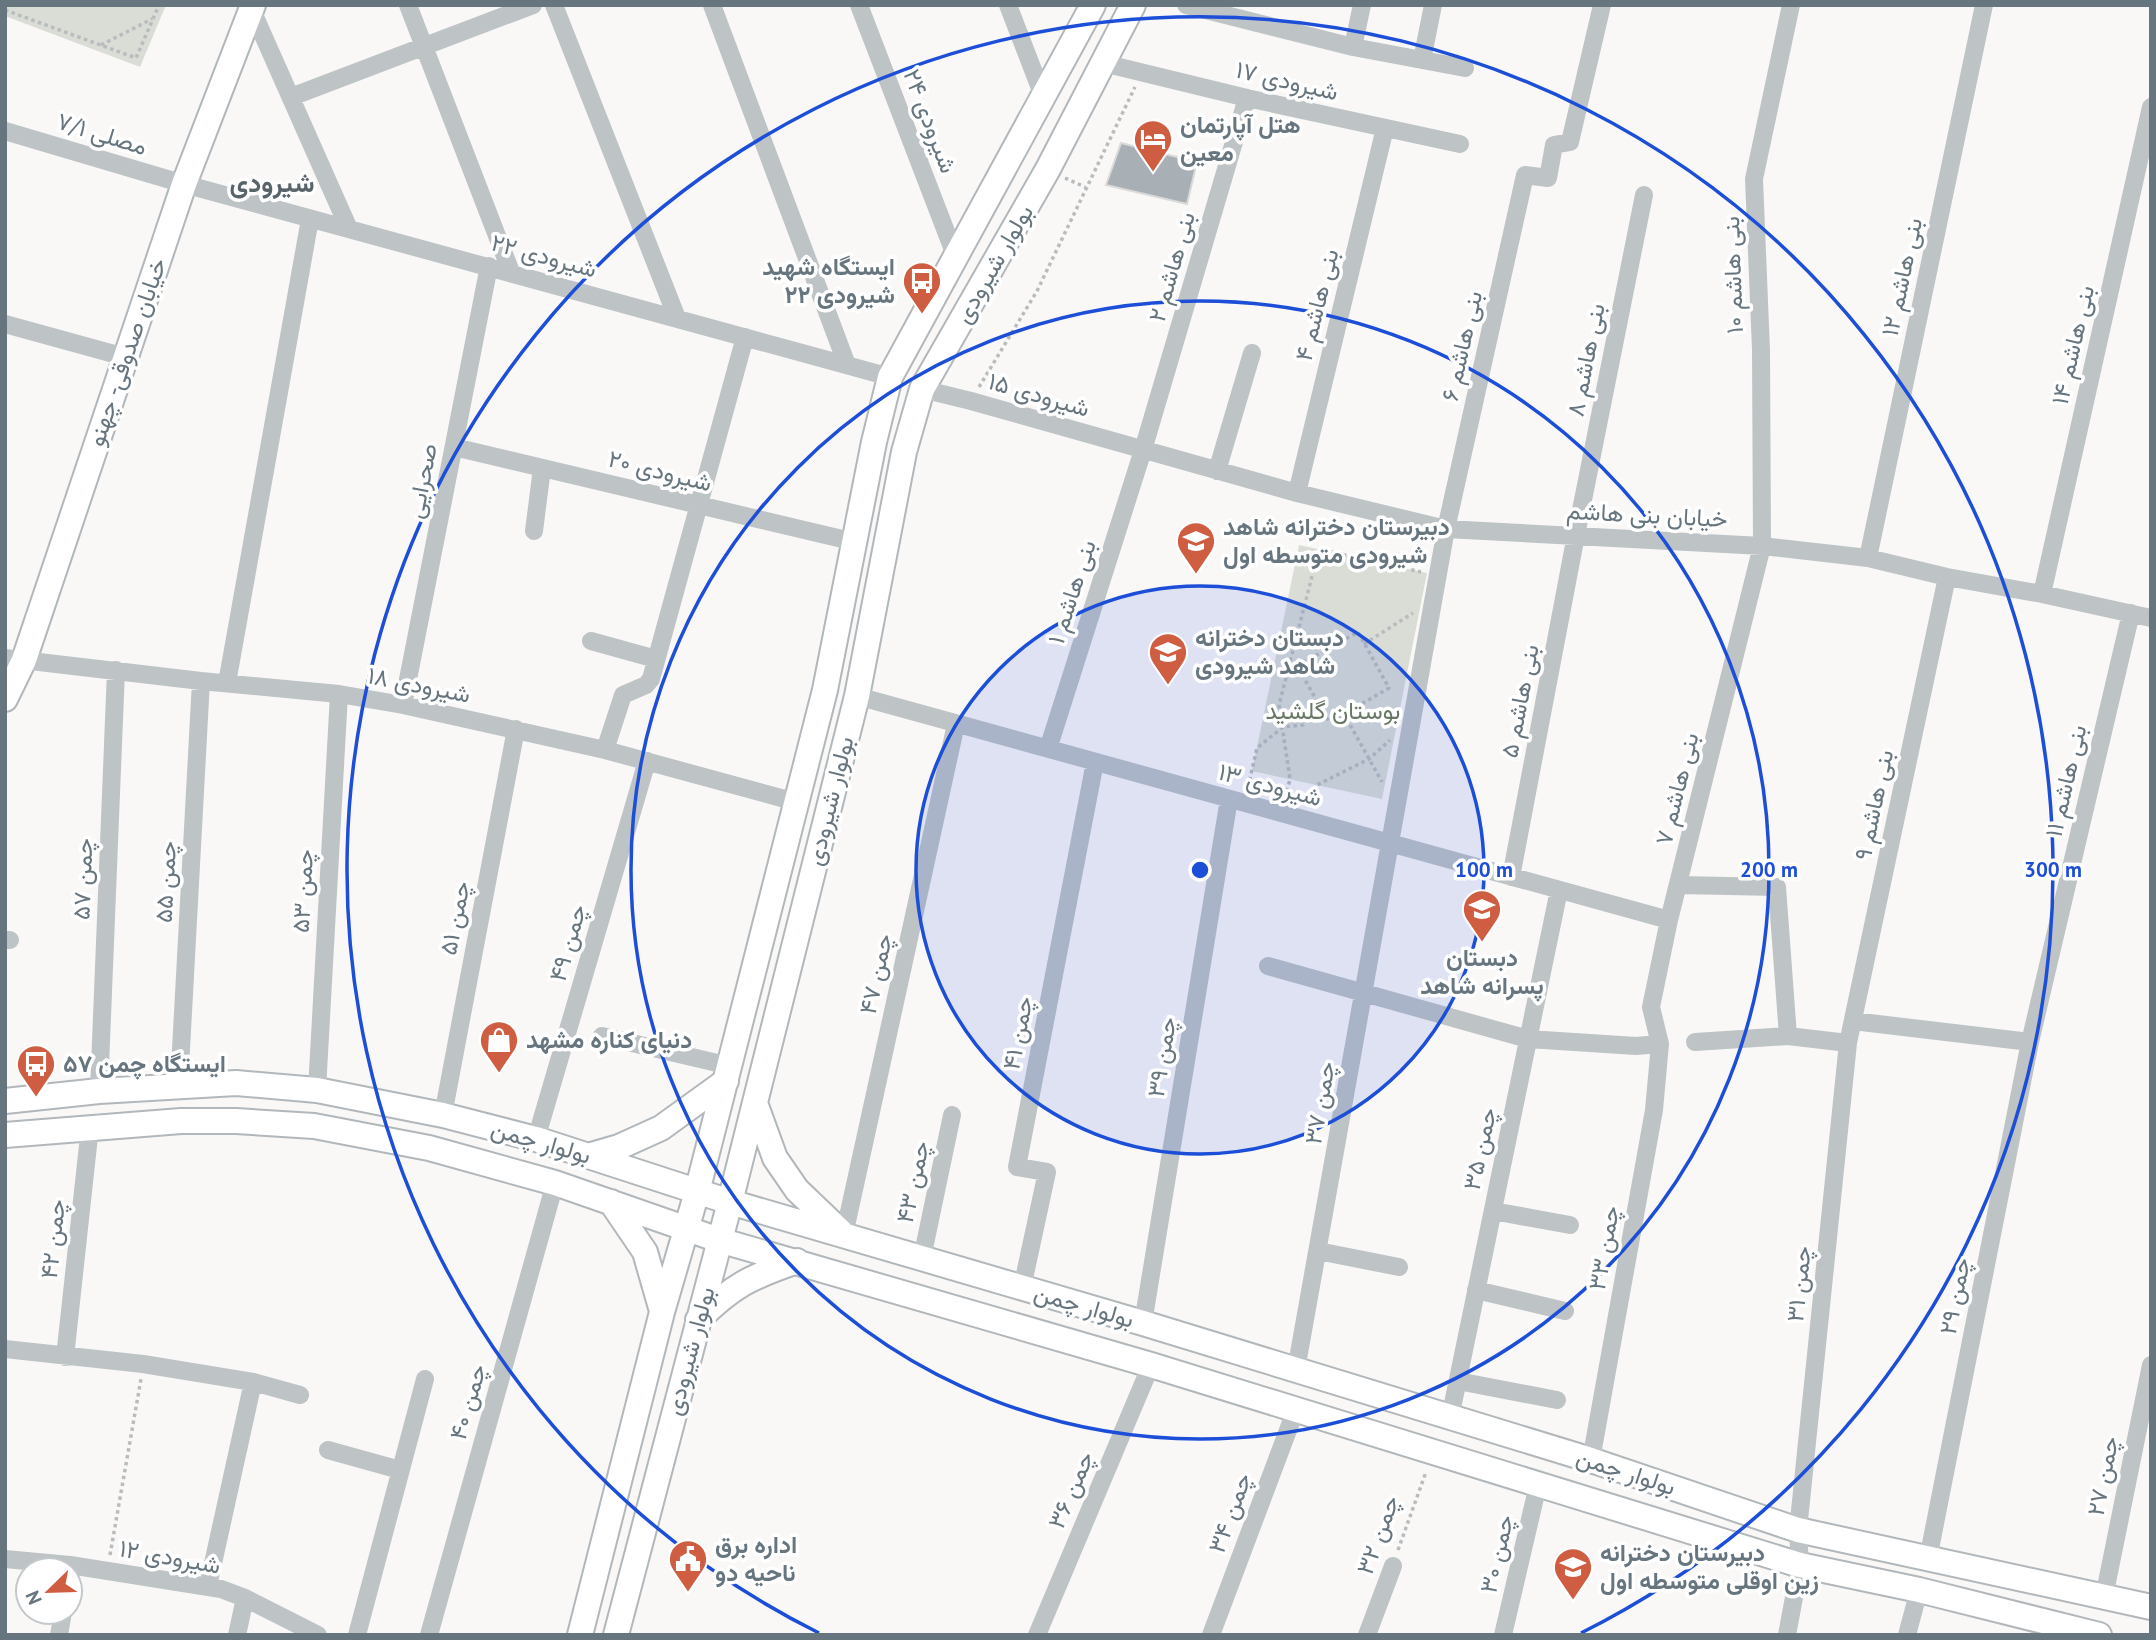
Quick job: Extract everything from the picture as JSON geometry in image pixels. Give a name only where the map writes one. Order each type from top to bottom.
[{"type":"main road","name":"بولوار شیرودی","points":[[580,1635],[662,1311],[728,1073],[824,690],[890,377],[1093,5]]},
{"type":"main road","name":"بولوار شیرودی","points":[[616,1635],[730,1202],[857,696],[904,452],[922,389],[1048,169],[1133,5]]},
{"type":"main road","name":"خیابان صدوقی- چهنو","points":[[5,699],[15,659],[125,357],[184,184],[252,7]]},
{"type":"main road","points":[[588,1156],[619,1147],[661,1128],[728,1073]]},
{"type":"main road","name":"بولوار چمن","points":[[5,1101],[99,1091],[236,1083],[317,1090],[443,1115],[536,1139],[697,1192],[1143,1323],[1591,1460],[1798,1530],[2151,1608]]},
{"type":"main road","points":[[755,1103],[775,1158],[797,1189],[844,1235]]},
{"type":"main road","name":"بولوار چمن","points":[[5,1135],[90,1127],[209,1121],[314,1126],[429,1148],[555,1183],[686,1230],[1151,1364],[1800,1565],[1919,1590],[2096,1634]]},
{"type":"main road","points":[[611,1202],[645,1252],[662,1311]]},
{"type":"main road","points":[[697,1321],[724,1294],[757,1275],[797,1261]]},
{"type":"street","points":[[408,5],[511,272]]},
{"type":"street","points":[[291,97],[533,5]]},
{"type":"street","points":[[554,5],[677,318]]},
{"type":"street","points":[[712,5],[847,365]]},
{"type":"street","name":"شیرودی ۲۴","points":[[859,5],[955,255]]},
{"type":"street","points":[[1008,5],[1043,96]]},
{"type":"street","points":[[1186,5],[1353,47],[1465,68]]},
{"type":"street","points":[[1353,47],[1362,5]]},
{"type":"street","points":[[1422,60],[1433,5]]},
{"type":"street","name":"بنی هاشم ۶","points":[[1410,738],[1446,529],[1525,175],[1548,178],[1554,145],[1570,142],[1601,5]]},
{"type":"street","name":"بنی هاشم ۱۰","points":[[1762,546],[1761,350],[1754,178],[1791,5]]},
{"type":"street","name":"بنی هاشم ۱۲","points":[[1868,558],[1984,5]]},
{"type":"street","points":[[252,7],[349,229]]},
{"type":"street","name":"شیرودی ۱۷","points":[[1103,63],[1247,98],[1460,144]]},
{"type":"street","name":"بنی هاشم ۲","points":[[1143,450],[1247,98]]},
{"type":"street","name":"بنی هاشم ۱۴","points":[[2042,594],[2151,107]]},
{"type":"street","name":"بنی هاشم ۴","points":[[1297,492],[1385,128]]},
{"type":"street","name":"مصلی ۷/۱","points":[[5,131],[184,184]]},
{"type":"street","name":"شیرودی ۲۲","points":[[184,184],[890,377]]},
{"type":"street","name":"بنی هاشم ۸","points":[[1576,535],[1644,195]]},
{"type":"street","points":[[227,683],[310,219]]},
{"type":"street","name":"صحرایی","points":[[403,705],[489,266]]},
{"type":"street","points":[[5,324],[125,357]]},
{"type":"street","points":[[605,750],[624,695],[649,682],[745,337]]},
{"type":"street","points":[[1217,471],[1252,353]]},
{"type":"street","name":"شیرودی ۱۵","points":[[922,389],[1143,450]]},
{"type":"street","name":"شیرودی ۲۰","points":[[454,447],[855,542]]},
{"type":"street","name":"خیابان بنی هاشم","points":[[1143,450],[1446,529],[1762,546],[1868,558],[1947,577],[2151,618]]},
{"type":"street","name":"بنی هاشم ۱","points":[[1048,749],[1143,450]]},
{"type":"street","points":[[534,531],[542,468]]},
{"type":"street","name":"بنی هاشم ۵","points":[[1511,877],[1576,535]]},
{"type":"street","name":"بنی هاشم ۷","points":[[1660,1044],[1651,1007],[1678,885],[1762,546]]},
{"type":"street","name":"بنی هاشم ۹","points":[[1849,1043],[1947,577]]},
{"type":"street","name":"بنی هاشم ۱۱","points":[[2030,1042],[2131,613]]},
{"type":"street","points":[[591,641],[656,659]]},
{"type":"street","name":"شیرودی ۱۸","points":[[15,659],[339,694],[403,705],[605,750],[796,802]]},
{"type":"street","name":"چمن ۵۷","points":[[99,1091],[116,670]]},
{"type":"street","name":"چمن ۵۵","points":[[179,1086],[201,681]]},
{"type":"street","name":"چمن ۵۳","points":[[317,1090],[339,694]]},
{"type":"street","name":"شیرودی ۱۳","points":[[857,696],[1670,920]]},
{"type":"street","name":"چمن ۴۷","points":[[844,1235],[956,724]]},
{"type":"street","name":"چمن ۵۱","points":[[443,1115],[516,729]]},
{"type":"street","name":"چمن ۳۷","points":[[1296,1370],[1410,738]]},
{"type":"street","name":"چمن ۴۹","points":[[536,1139],[646,761]]},
{"type":"street","name":"چمن ۴۱","points":[[1022,1288],[1047,1172],[1017,1167],[1095,762]]},
{"type":"street","name":"چمن ۳۹","points":[[1143,1323],[1236,801]]},
{"type":"street","points":[[1678,885],[1777,887],[1788,1036]]},
{"type":"street","name":"چمن ۳۵","points":[[1450,1418],[1559,890]]},
{"type":"street","points":[[1268,966],[1528,1039],[1636,1046],[1660,1044]]},
{"type":"street","points":[[1853,1021],[2030,1042]]},
{"type":"street","points":[[602,1036],[728,1073]]},
{"type":"street","points":[[1695,1042],[1788,1036],[1849,1043]]},
{"type":"street","name":"چمن ۲۹","points":[[1928,1559],[2030,1042]]},
{"type":"street","name":"چمن ۳۱","points":[[1787,1635],[1800,1565],[1798,1530],[1849,1043]]},
{"type":"street","name":"چمن ۳۳","points":[[1591,1460],[1654,1110],[1660,1044]]},
{"type":"street","name":"چمن ۴۳","points":[[922,1258],[952,1115]]},
{"type":"street","name":"چمن ۴۲","points":[[65,1357],[90,1127]]},
{"type":"street","name":"چمن ۴۰","points":[[429,1635],[555,1183]]},
{"type":"street","points":[[1493,1211],[1570,1225]]},
{"type":"street","points":[[1318,1251],[1399,1268]]},
{"type":"street","points":[[1476,1290],[1565,1311]]},
{"type":"street","points":[[5,1349],[143,1364],[253,1382],[300,1395]]},
{"type":"street","name":"چمن ۳۶","points":[[1037,1635],[1151,1364]]},
{"type":"street","name":"چمن ۲۷","points":[[2104,1597],[2151,1365]]},
{"type":"street","points":[[357,1635],[425,1379]]},
{"type":"street","points":[[1458,1381],[1557,1400]]},
{"type":"street","points":[[208,1587],[253,1382]]},
{"type":"street","name":"چمن ۳۴","points":[[1211,1635],[1296,1409]]},
{"type":"street","points":[[328,1450],[400,1470]]},
{"type":"street","name":"چمن ۳۰","points":[[1503,1635],[1538,1485]]},
{"type":"street","name":"چمن ۳۲","points":[[1367,1635],[1392,1566]]},
{"type":"street","name":"شیرودی ۱۲","points":[[84,1568],[221,1588],[318,1635]]},
{"type":"street","points":[[1907,1635],[1919,1590]]},
{"type":"street","points":[[237,1635],[245,1598]]},
{"type":"path","points":[[5,10],[136,58],[159,5]]},
{"type":"path","points":[[101,45],[154,18]]},
{"type":"path","points":[[971,401],[1037,291],[1142,72]]},
{"type":"path","points":[[1280,813],[1290,779],[1279,705],[1319,549],[1427,573]]},
{"type":"path","points":[[1364,644],[1421,608],[1432,609]]},
{"type":"path","points":[[1290,662],[1297,666],[1329,722],[1389,688],[1358,632],[1297,666]]},
{"type":"path","points":[[1236,801],[1256,748],[1283,727],[1303,725],[1322,710]]},
{"type":"path","points":[[1344,714],[1386,789],[1400,792]]},
{"type":"path","points":[[1310,821],[1317,785],[1369,759],[1396,735],[1410,738]]},
{"type":"path","points":[[108,1570],[143,1364]]},
{"type":"path","name":"چمن ۳۲","points":[[1392,1566],[1434,1452]]},
{"type":"green space","points":[[5,5],[166,5],[140,67],[5,16]]},
{"type":"green space","name":"بوستان گلشید","points":[[1299,545],[1427,573],[1382,799],[1252,771]]},
{"type":"building","name":"هتل آپارتمان معین","points":[[1121,143],[1197,162],[1187,204],[1106,185]]},
{"type":"place","name":"هتل آپارتمان معین","points":[[1153,173]]},
{"type":"place","name":"ایستگاه شهید شیرودی ۲۲","points":[[922,315]]},
{"type":"place","name":"دبیرستان دخترانه شاهد شیرودی متوسطه اول","points":[[1196,575]]},
{"type":"place","name":"دبستان دخترانه شاهد شیرودی","points":[[1168,686]]},
{"type":"place","name":"دبستان پسرانه شاهد","points":[[1482,943]]},
{"type":"place","name":"دنیای کناره مشهد","points":[[499,1074]]},
{"type":"place","name":"ایستگاه چمن ۵۷","points":[[36,1098]]},
{"type":"place","name":"اداره برق ناحیه دو","points":[[688,1593]]},
{"type":"place","name":"دبیرستان دخترانه زین اوقلی متوسطه اول","points":[[1573,1601]]},
{"type":"district","name":"شیرودی","points":[[272,183]]}]
